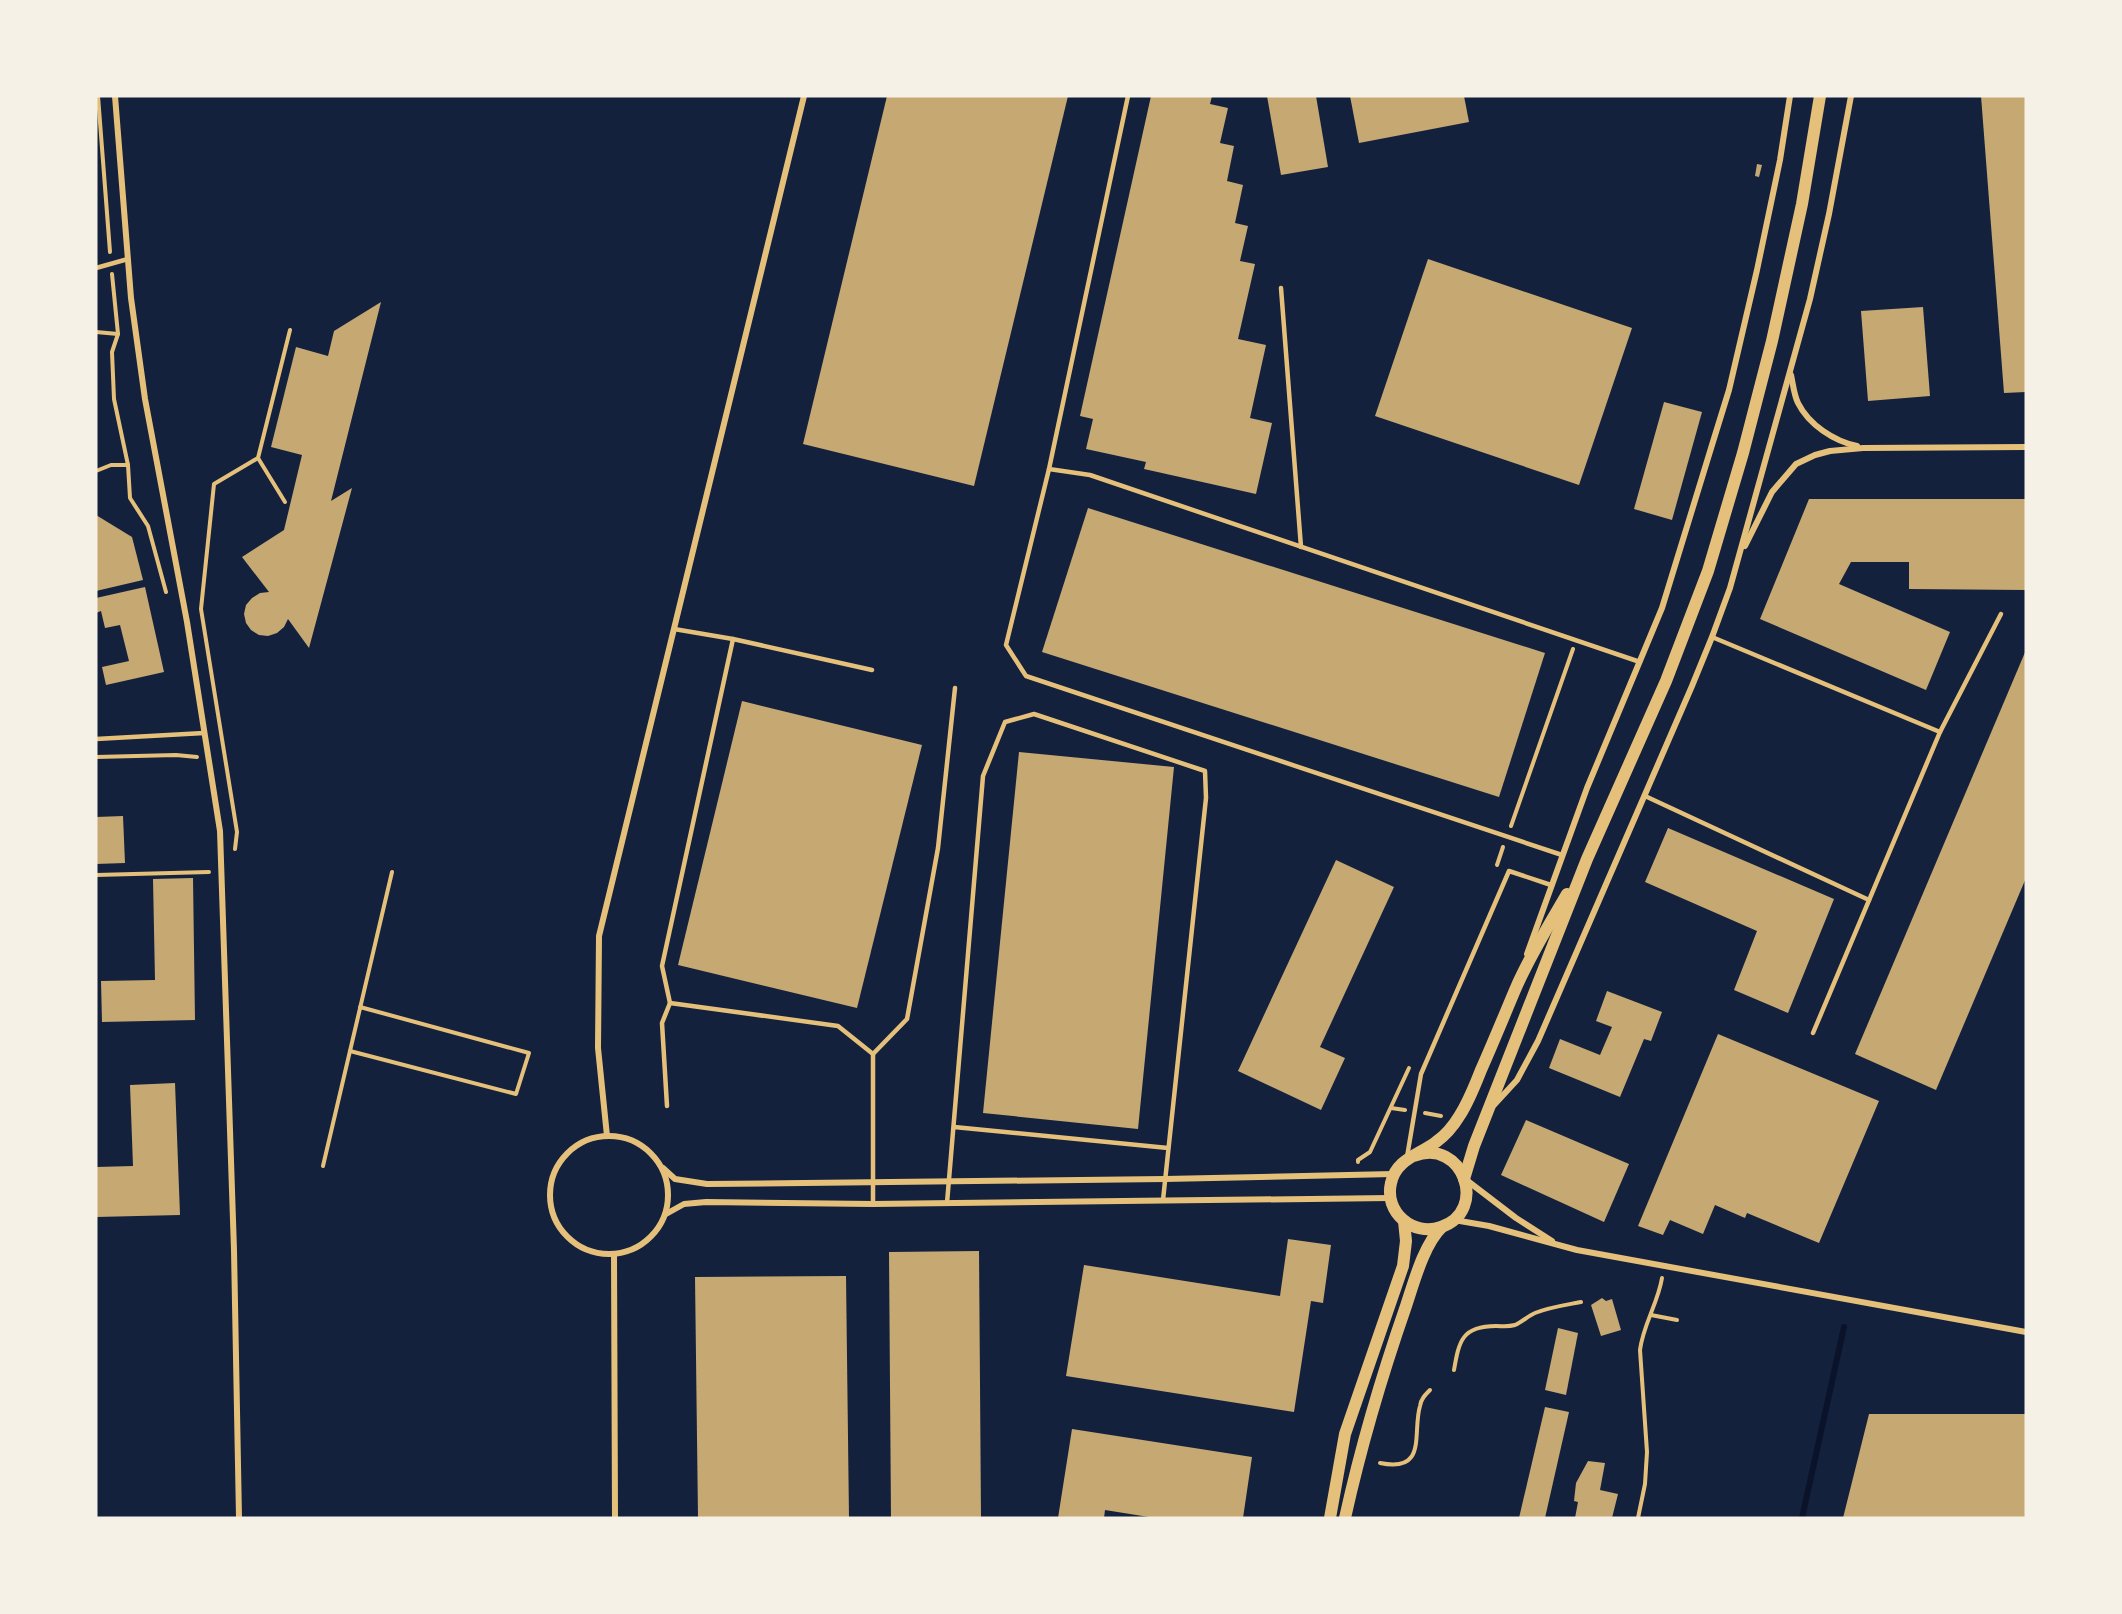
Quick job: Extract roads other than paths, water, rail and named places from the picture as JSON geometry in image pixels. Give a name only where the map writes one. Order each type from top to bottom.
[{"type":"main road","points":[[1464,1179],[1587,859],[1666,681],[1711,561],[1743,453],[1778,316],[1802,204],[1820,96]]},
{"type":"main road","points":[[1410,1158],[1426,1153],[1442,1155],[1455,1164],[1464,1179],[1467,1190],[1465,1202],[1454,1220],[1442,1227],[1426,1230],[1413,1227],[1404,1221],[1394,1209],[1390,1198],[1394,1174],[1410,1158],[1438,1141],[1460,1116],[1516,986],[1587,859]]},
{"type":"main road","points":[[1330,1518],[1345,1434],[1403,1266],[1406,1240],[1404,1221]]},
{"type":"main road","points":[[1345,1518],[1375,1399],[1393,1342],[1419,1268],[1433,1239],[1442,1227]]},
{"type":"street","points":[[115,96],[131,298],[145,399],[163,505],[185,611],[219,831],[234,1239],[239,1518]]},
{"type":"street","points":[[607,1136],[598,1048],[599,936],[804,96]]},
{"type":"street","points":[[1516,986],[1587,788],[1640,662],[1674,570],[1729,390],[1772,202],[1790,96]]},
{"type":"street","points":[[1488,1112],[1516,1080],[1538,1041],[1712,638],[1738,560],[1820,258],[1851,96]]},
{"type":"street","points":[[1790,373],[1798,402],[1810,419],[1841,442],[1863,448]]},
{"type":"street","points":[[1738,560],[1772,492],[1796,464],[1830,451],[1863,448],[2026,447]]},
{"type":"street","points":[[663,1168],[668,1183],[669,1199],[666,1214],[658,1229],[646,1242],[631,1250],[614,1254],[595,1253],[577,1245],[562,1232],[553,1215],[549,1197],[552,1178],[560,1162],[572,1148],[589,1139],[607,1136],[624,1137],[639,1144],[653,1154],[675,1179],[706,1184],[1394,1174]]},
{"type":"street","points":[[1464,1179],[1516,1218],[1560,1246]]},
{"type":"street","points":[[666,1214],[684,1204],[706,1202],[873,1204],[1390,1198]]},
{"type":"street","points":[[1454,1220],[1489,1226],[1560,1246],[2026,1332]]},
{"type":"street","points":[[614,1254],[615,1518]]},
{"type":"lane","points":[[1128,96],[1049,469],[1006,645],[1026,676],[1562,855]]},
{"type":"lane","points":[[96,267],[128,259]]},
{"type":"lane","points":[[1281,288],[1300,547]]},
{"type":"lane","points":[[1049,469],[1090,475],[1640,662]]},
{"type":"lane","points":[[1813,1033],[1940,732],[2001,614]]},
{"type":"lane","points":[[674,629],[733,639],[872,670]]},
{"type":"lane","points":[[1712,638],[1940,732]]},
{"type":"lane","points":[[667,1106],[662,1023],[670,1003],[662,966],[733,639]]},
{"type":"lane","points":[[873,1204],[873,1054],[907,1019],[938,848],[955,688]]},
{"type":"lane","points":[[947,1203],[983,776],[1005,722],[1034,714],[1205,771],[1206,798],[1163,1200]]},
{"type":"lane","points":[[96,740],[204,733]]},
{"type":"lane","points":[[1645,796],[1869,900]]},
{"type":"lane","points":[[1410,1158],[1421,1074],[1509,871],[1551,885]]},
{"type":"lane","points":[[670,1003],[838,1026],[873,1054]]},
{"type":"lane","points":[[954,1127],[1168,1148]]},
{"type":"waterway","points":[[1802,1518],[1844,1327]]}]
